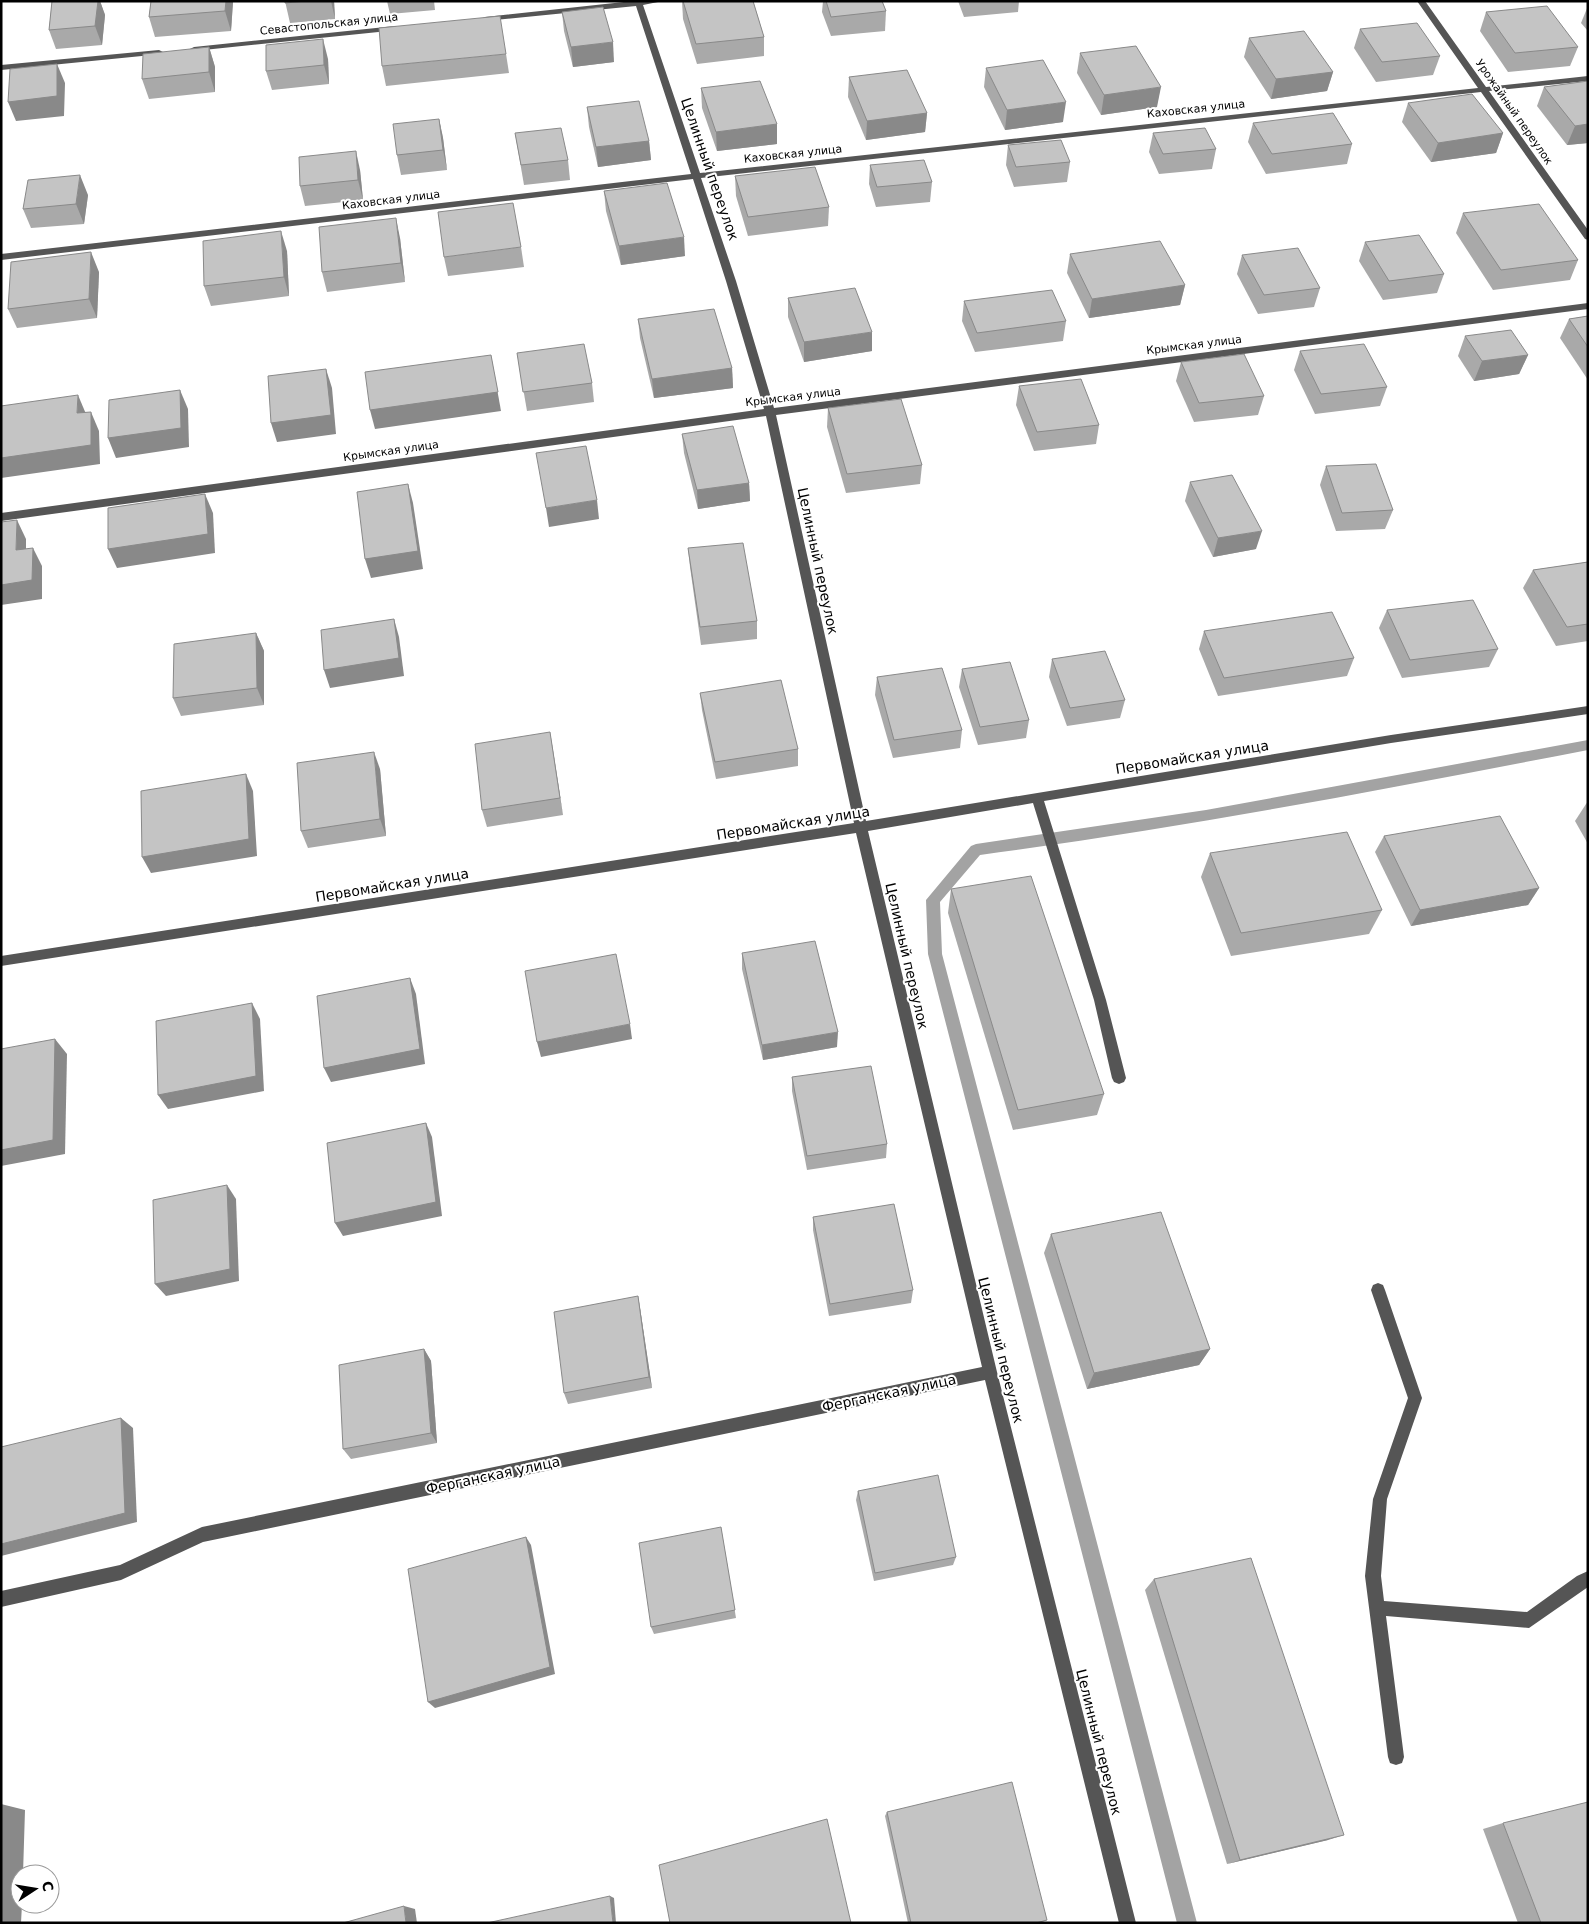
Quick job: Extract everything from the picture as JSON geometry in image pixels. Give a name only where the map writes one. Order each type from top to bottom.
[{"type":"street","points":[[472,20],[659,1]]},
{"type":"street","name":"Урожайный переулок","points":[[1421,1],[1588,237]]},
{"type":"street","name":"Целинный переулок","points":[[638,2],[731,280],[770,412],[861,827],[990,1372],[1128,1923]]},
{"type":"street","name":"Севастопольская улица","points":[[188,49],[403,27]]},
{"type":"street","points":[[1,68],[168,51]]},
{"type":"street","name":"Каховская улица","points":[[1,257],[696,176],[1588,78]]},
{"type":"street","points":[[1577,222],[1588,220]]},
{"type":"street","name":"Крымская улица","points":[[1,517],[770,412],[1588,306]]},
{"type":"street","name":"Первомайская улица","points":[[1,961],[861,827],[1391,738],[1588,710]]},
{"type":"street","points":[[1037,798],[1100,1000],[1119,1078]]},
{"type":"street","points":[[1378,1290],[1415,1398],[1380,1499],[1373,1576],[1396,1757]]},
{"type":"street","name":"Ферганская улица","points":[[1,1599],[121,1572],[202,1535],[990,1372]]},
{"type":"street","points":[[1378,1608],[1529,1620],[1582,1581],[1588,1579]]},
{"type":"building","points":[[52,1],[98,1],[95,26],[49,30]]},
{"type":"building","points":[[151,1],[226,1],[225,11],[149,17]]},
{"type":"building","points":[[285,1],[307,1],[285,3]]},
{"type":"building","points":[[683,1],[753,1],[764,37],[696,44]]},
{"type":"building","points":[[826,1],[882,1],[886,11],[831,17]]},
{"type":"building","points":[[1547,6],[1578,47],[1515,53],[1486,12]]},
{"type":"building","points":[[603,7],[613,42],[571,47],[562,12]]},
{"type":"building","points":[[500,16],[506,54],[382,66],[379,28]]},
{"type":"building","points":[[1417,23],[1440,56],[1382,62],[1360,29]]},
{"type":"building","points":[[1304,31],[1333,72],[1276,79],[1249,38]]},
{"type":"building","points":[[323,39],[324,65],[266,71],[266,45]]},
{"type":"building","points":[[1136,46],[1161,87],[1104,95],[1080,53]]},
{"type":"building","points":[[209,47],[209,72],[142,79],[143,54]]},
{"type":"building","points":[[1043,60],[1066,102],[1007,110],[986,68]]},
{"type":"building","points":[[57,64],[57,96],[8,102],[10,69]]},
{"type":"building","points":[[907,70],[927,113],[867,121],[849,77]]},
{"type":"building","points":[[760,81],[777,124],[716,132],[701,88]]},
{"type":"building","points":[[1588,81],[1588,124],[1575,126],[1544,87]]},
{"type":"building","points":[[1472,94],[1503,133],[1438,143],[1408,103]]},
{"type":"building","points":[[639,101],[649,141],[596,147],[587,107]]},
{"type":"building","points":[[1333,113],[1352,144],[1272,154],[1253,123]]},
{"type":"building","points":[[439,119],[443,150],[397,155],[393,124]]},
{"type":"building","points":[[561,128],[568,160],[521,165],[515,133]]},
{"type":"building","points":[[1205,128],[1216,149],[1163,154],[1153,133]]},
{"type":"building","points":[[1061,140],[1070,162],[1016,167],[1008,145]]},
{"type":"building","points":[[356,151],[358,180],[300,186],[299,157]]},
{"type":"building","points":[[924,160],[932,182],[877,187],[870,165]]},
{"type":"building","points":[[815,167],[829,207],[748,217],[735,176]]},
{"type":"building","points":[[80,175],[76,204],[23,209],[28,180]]},
{"type":"building","points":[[667,183],[684,237],[619,246],[604,191]]},
{"type":"building","points":[[513,203],[521,247],[444,257],[438,212]]},
{"type":"building","points":[[1539,204],[1578,260],[1501,270],[1463,213]]},
{"type":"building","points":[[396,218],[401,263],[322,272],[319,227]]},
{"type":"building","points":[[281,231],[284,277],[204,286],[203,241]]},
{"type":"building","points":[[1419,235],[1444,274],[1389,281],[1365,242]]},
{"type":"building","points":[[1160,241],[1185,285],[1092,299],[1070,254]]},
{"type":"building","points":[[1298,248],[1320,288],[1264,295],[1242,255]]},
{"type":"building","points":[[91,252],[89,299],[8,309],[11,262]]},
{"type":"building","points":[[855,288],[872,332],[804,342],[788,298]]},
{"type":"building","points":[[1052,290],[1066,321],[977,333],[964,301]]},
{"type":"building","points":[[714,309],[732,368],[652,379],[638,319]]},
{"type":"building","points":[[1588,316],[1588,347],[1569,319]]},
{"type":"building","points":[[1511,330],[1528,355],[1482,361],[1465,336]]},
{"type":"building","points":[[584,344],[592,383],[523,392],[517,353]]},
{"type":"building","points":[[1364,344],[1387,387],[1321,394],[1300,351]]},
{"type":"building","points":[[1244,354],[1264,396],[1199,403],[1181,362]]},
{"type":"building","points":[[491,355],[498,392],[370,410],[365,372]]},
{"type":"building","points":[[326,369],[331,415],[271,423],[268,376]]},
{"type":"building","points":[[1081,379],[1099,425],[1037,432],[1019,386]]},
{"type":"building","points":[[180,390],[181,428],[108,438],[109,400]]},
{"type":"building","points":[[78,395],[77,413],[91,412],[91,445],[1,458],[1,406]]},
{"type":"building","points":[[901,399],[922,465],[847,474],[828,408]]},
{"type":"building","points":[[733,426],[749,483],[697,490],[682,434]]},
{"type":"building","points":[[586,446],[597,500],[546,508],[536,453]]},
{"type":"building","points":[[1376,464],[1393,510],[1342,513],[1326,466]]},
{"type":"building","points":[[1232,475],[1262,531],[1218,538],[1190,482]]},
{"type":"building","points":[[408,484],[418,551],[365,559],[357,492]]},
{"type":"building","points":[[205,494],[208,534],[108,549],[108,508]]},
{"type":"building","points":[[17,520],[16,550],[33,548],[32,580],[1,585],[1,522]]},
{"type":"building","points":[[743,543],[757,621],[700,627],[688,548]]},
{"type":"building","points":[[1588,562],[1588,624],[1567,627],[1533,570]]},
{"type":"building","points":[[1473,600],[1498,649],[1410,660],[1387,610]]},
{"type":"building","points":[[1332,612],[1354,658],[1224,678],[1204,631]]},
{"type":"building","points":[[394,619],[399,658],[324,670],[321,630]]},
{"type":"building","points":[[256,633],[257,688],[173,698],[174,644]]},
{"type":"building","points":[[1105,651],[1125,700],[1070,708],[1052,659]]},
{"type":"building","points":[[1010,662],[1029,720],[980,727],[962,669]]},
{"type":"building","points":[[942,668],[962,730],[894,740],[877,677]]},
{"type":"building","points":[[781,680],[798,749],[715,762],[700,693]]},
{"type":"building","points":[[550,732],[560,798],[482,810],[475,744]]},
{"type":"building","points":[[374,752],[380,819],[301,831],[297,763]]},
{"type":"building","points":[[246,774],[249,839],[142,857],[141,791]]},
{"type":"building","points":[[1500,816],[1539,888],[1420,910],[1384,836]]},
{"type":"building","points":[[1347,832],[1382,910],[1241,933],[1210,853]]},
{"type":"building","points":[[1031,876],[1104,1094],[1018,1110],[951,889]]},
{"type":"building","points":[[815,941],[838,1032],[762,1045],[742,953]]},
{"type":"building","points":[[616,954],[630,1024],[537,1042],[525,971]]},
{"type":"building","points":[[410,978],[420,1049],[324,1068],[317,996]]},
{"type":"building","points":[[252,1003],[256,1076],[158,1095],[156,1021]]},
{"type":"building","points":[[55,1039],[53,1140],[1,1150],[1,1049]]},
{"type":"building","points":[[871,1066],[887,1144],[807,1156],[792,1077]]},
{"type":"building","points":[[426,1123],[436,1202],[335,1223],[327,1143]]},
{"type":"building","points":[[227,1185],[230,1269],[155,1284],[153,1200]]},
{"type":"building","points":[[894,1204],[913,1290],[830,1304],[813,1217]]},
{"type":"building","points":[[1161,1212],[1210,1349],[1094,1373],[1051,1234]]},
{"type":"building","points":[[638,1296],[649,1377],[564,1393],[554,1312]]},
{"type":"building","points":[[424,1349],[431,1433],[343,1449],[339,1365]]},
{"type":"building","points":[[121,1418],[125,1513],[1,1544],[1,1447]]},
{"type":"building","points":[[938,1475],[956,1557],[875,1573],[858,1491]]},
{"type":"building","points":[[721,1527],[735,1610],[651,1627],[639,1543]]},
{"type":"building","points":[[526,1537],[550,1667],[428,1702],[408,1569]]},
{"type":"building","points":[[1251,1558],[1344,1835],[1240,1860],[1154,1579]]},
{"type":"building","points":[[1012,1782],[1047,1920],[1036,1923],[911,1923],[887,1812]]},
{"type":"building","points":[[1588,1802],[1588,1923],[1541,1923],[1503,1823]]},
{"type":"building","points":[[827,1819],[851,1923],[670,1923],[659,1865]]},
{"type":"building","points":[[610,1896],[613,1923],[487,1923]]},
{"type":"building","points":[[404,1906],[406,1923],[343,1923]]},
{"type":"waterway","points":[[1187,1923],[935,954],[933,900],[976,850],[1206,816],[1588,745]]}]
